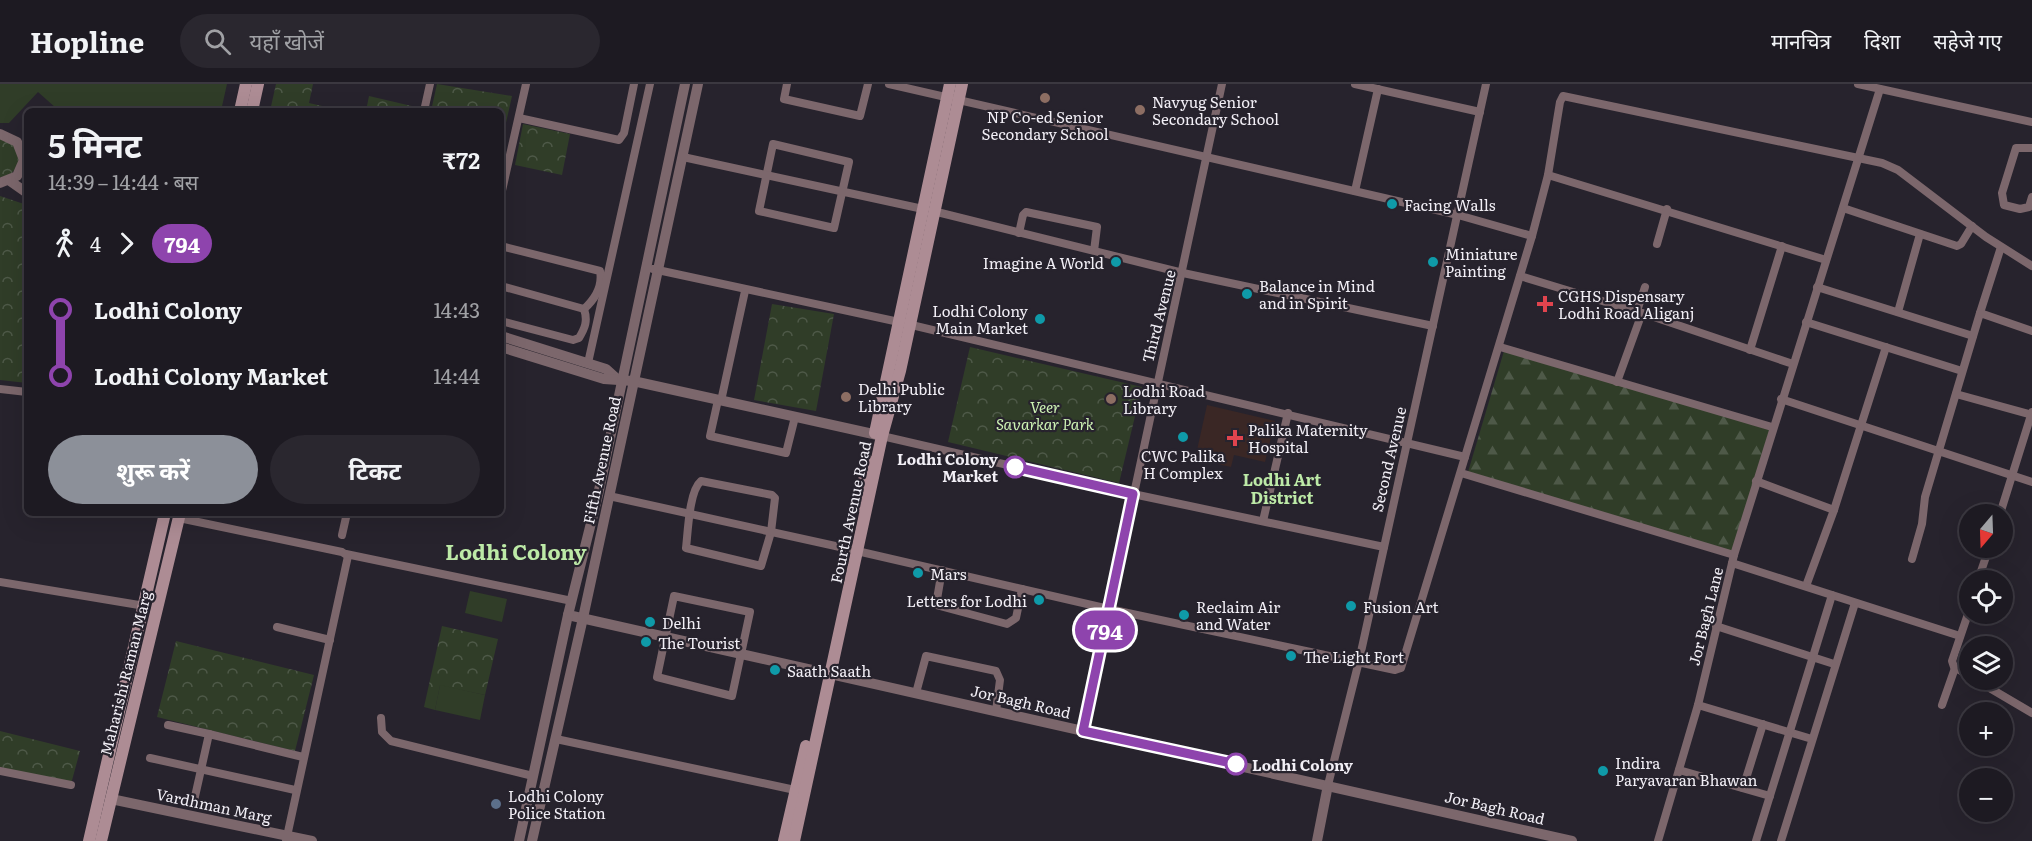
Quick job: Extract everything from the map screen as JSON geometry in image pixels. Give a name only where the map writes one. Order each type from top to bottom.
[{"type":"main road","points":[[241,108],[246,84]]},
{"type":"main road","points":[[253,108],[258,84]]},
{"type":"main road","name":"Fourth Avenue Road","points":[[794,841],[826,672],[878,435],[900,371],[904,323],[952,93],[962,84]]},
{"type":"main road","name":"Maharishi Raman Marg","points":[[89,841],[164,516]]},
{"type":"main road","name":"Maharishi Raman Marg","points":[[101,841],[179,516]]},
{"type":"main road","name":"Fourth Avenue Road","points":[[784,841],[826,672]]},
{"type":"street","points":[[425,108],[430,84]]},
{"type":"street","points":[[504,182],[526,84]]},
{"type":"street","points":[[519,118],[619,140],[624,133],[634,84]]},
{"type":"street","points":[[588,363],[650,84]]},
{"type":"street","name":"Fifth Avenue Road","points":[[519,841],[568,615],[624,379],[685,84]]},
{"type":"street","name":"Fifth Avenue Road","points":[[531,841],[584,618],[609,496],[624,379],[659,270],[698,84]]},
{"type":"street","points":[[787,84],[784,99],[860,116],[868,84]]},
{"type":"street","points":[[889,84],[952,93],[1208,158],[1458,215],[1532,236]]},
{"type":"street","name":"Third Avenue","points":[[1083,731],[1156,383],[1208,158],[1222,84]]},
{"type":"street","points":[[1355,84],[1480,112]]},
{"type":"street","name":"Second Avenue","points":[[1317,841],[1408,442],[1486,84]]},
{"type":"street","points":[[1858,84],[2032,122]]},
{"type":"street","points":[[1355,191],[1378,89]]},
{"type":"street","name":"Jor Bagh Lane","points":[[1658,841],[1698,705],[1733,559],[1756,481],[1880,89]]},
{"type":"street","points":[[609,496],[1109,609],[1395,670],[1401,668],[1500,347],[1548,175],[1560,102],[1563,96],[1568,95],[1882,163],[1898,170],[2001,247],[2032,266]]},
{"type":"street","points":[[0,134],[18,142],[24,158]]},
{"type":"street","points":[[773,144],[849,162],[834,228],[759,211],[766,175],[773,144]]},
{"type":"street","points":[[2032,148],[2016,148],[2002,194],[2004,205],[2020,209],[2030,207],[2032,197]]},
{"type":"street","points":[[682,157],[928,210],[1183,273],[1433,326]]},
{"type":"street","points":[[5,182],[17,176],[24,167]]},
{"type":"street","points":[[1548,175],[1667,209],[1826,260]]},
{"type":"street","points":[[5,182],[24,192]]},
{"type":"street","points":[[1843,208],[1960,246],[1972,226]]},
{"type":"street","points":[[1657,243],[1667,209]]},
{"type":"street","points":[[1019,233],[1023,215],[1026,212],[1096,227],[1094,252]]},
{"type":"street","points":[[1898,312],[1920,234]]},
{"type":"street","points":[[1750,350],[1782,246]]},
{"type":"street","points":[[504,247],[600,271],[599,286],[594,299],[584,309]]},
{"type":"street","points":[[1912,559],[1938,451],[2001,247]]},
{"type":"street","points":[[647,268],[745,291],[904,323],[1465,457]]},
{"type":"street","points":[[1520,276],[1639,312],[1793,364]]},
{"type":"street","points":[[504,287],[584,309]]},
{"type":"street","points":[[1617,382],[1645,287]]},
{"type":"street","points":[[1817,287],[1973,336]]},
{"type":"street","points":[[745,291],[710,436],[786,453],[795,417]]},
{"type":"street","points":[[504,322],[573,340],[579,338],[584,329],[587,319],[584,309]]},
{"type":"street","points":[[1980,313],[2032,331]]},
{"type":"street","points":[[1806,322],[1962,371]]},
{"type":"street","points":[[504,337],[606,369],[624,379]]},
{"type":"street","points":[[1500,347],[1772,427]]},
{"type":"street","points":[[1806,586],[1834,510],[1886,347]]},
{"type":"street","points":[[504,348],[604,379],[624,379],[1133,494],[1384,547]]},
{"type":"street","points":[[0,389],[24,392]]},
{"type":"street","points":[[1956,394],[2032,414],[2003,504]]},
{"type":"street","points":[[1781,399],[2032,482]]},
{"type":"street","points":[[1263,521],[1288,413]]},
{"type":"street","points":[[1461,473],[1733,559],[1855,603],[1960,636],[1964,624]]},
{"type":"street","points":[[700,481],[771,495],[776,501],[771,532],[761,566],[686,548],[696,486],[700,481]]},
{"type":"street","points":[[1756,481],[1834,510]]},
{"type":"street","points":[[183,516],[346,554],[572,601]]},
{"type":"street","points":[[342,535],[346,516]]},
{"type":"street","points":[[287,839],[303,757],[348,559],[346,554]]},
{"type":"street","points":[[942,570],[936,605],[1007,624],[1016,618],[1022,589]]},
{"type":"street","points":[[0,582],[145,606]]},
{"type":"street","points":[[1756,841],[1832,595]]},
{"type":"street","points":[[674,597],[750,612],[742,654],[732,696],[657,677],[674,597]]},
{"type":"street","points":[[1781,841],[1834,664],[1855,603]]},
{"type":"street","name":"Jor Bagh Road","points":[[568,615],[1572,841]]},
{"type":"street","points":[[1716,626],[1834,664]]},
{"type":"street","points":[[277,627],[330,640]]},
{"type":"street","points":[[1959,639],[1952,661],[1955,668],[1959,670]]},
{"type":"street","points":[[916,693],[926,656],[996,671],[1000,680],[996,711]]},
{"type":"street","points":[[1942,705],[1955,668]]},
{"type":"street","points":[[1994,690],[2031,710]]},
{"type":"street","points":[[1698,705],[1812,738]]},
{"type":"street","points":[[381,718],[382,732],[391,741],[533,776]]},
{"type":"street","points":[[1743,788],[1763,724]]},
{"type":"street","points":[[168,725],[303,757]]},
{"type":"street","points":[[194,801],[209,734]]},
{"type":"street","points":[[556,739],[795,790]]},
{"type":"street","points":[[150,758],[296,790]]},
{"type":"street","points":[[1679,770],[1770,796]]},
{"type":"street","points":[[0,771],[71,785]]},
{"type":"street","name":"Vardhman Marg","points":[[111,799],[287,839],[312,841]]},
{"type":"shaded area","name":"Palika Maternity Hospital","points":[[1207,405],[1275,421],[1265,462],[1234,455],[1231,467],[1195,459]]},
{"type":"green space","points":[[0,84],[227,84],[222,108],[56,108],[38,92],[9,123],[0,123]]},
{"type":"green space","points":[[276,84],[313,84],[309,103],[331,108],[271,108]]},
{"type":"green space","points":[[437,84],[512,96],[504,132],[504,108],[432,108]]},
{"type":"green space","points":[[369,96],[416,107],[416,108],[367,108]]},
{"type":"green space","points":[[523,124],[570,134],[562,175],[515,165]]},
{"type":"green space","points":[[0,139],[13,143],[20,161],[10,174],[4,177],[0,177]]},
{"type":"green space","points":[[0,196],[24,204],[24,383],[0,380]]},
{"type":"green space","points":[[772,304],[834,314],[816,411],[754,400]]},
{"type":"green space","name":"Veer Savarkar Park","points":[[970,347],[1142,387],[1119,483],[948,442]]},
{"type":"green space","points":[[1504,351],[1770,428],[1732,553],[1468,472]]},
{"type":"green space","points":[[470,591],[507,599],[502,622],[465,613]]},
{"type":"green space","points":[[442,626],[498,639],[485,695],[440,686],[435,710],[424,707]]},
{"type":"green space","points":[[176,641],[314,675],[295,751],[157,717]]},
{"type":"green space","points":[[440,685],[485,695],[480,720],[435,710]]},
{"type":"green space","points":[[0,731],[80,751],[71,784],[0,767]]},
{"type":"bus line","name":"794","points":[[1015,467],[1133,494],[1083,731],[1236,764]]},
{"type":"place","name":"NP Co-ed Senior Secondary School","points":[[1045,98]]},
{"type":"place","name":"Navyug Senior Secondary School","points":[[1140,110]]},
{"type":"place","name":"Facing Walls","points":[[1392,204]]},
{"type":"place","name":"Imagine A World","points":[[1116,262]]},
{"type":"place","name":"Miniature Painting","points":[[1433,262]]},
{"type":"place","name":"Balance in Mind and in Spirit","points":[[1247,294]]},
{"type":"place","name":"CGHS Dispensary Lodhi Road Aliganj","points":[[1545,304]]},
{"type":"place","name":"Lodhi Colony Main Market","points":[[1040,319]]},
{"type":"place","name":"Delhi Public Library","points":[[846,397]]},
{"type":"place","name":"Lodhi Road Library","points":[[1111,399]]},
{"type":"place","name":"CWC Palika H Complex","points":[[1183,437]]},
{"type":"place","name":"Palika Maternity Hospital","points":[[1235,438]]},
{"type":"place","name":"Lodhi Colony Market","points":[[1015,467]]},
{"type":"place","name":"Mars","points":[[918,573]]},
{"type":"place","name":"Letters for Lodhi","points":[[1039,600]]},
{"type":"place","name":"Fusion Art","points":[[1351,606]]},
{"type":"place","name":"Reclaim Air and Water","points":[[1184,615]]},
{"type":"place","name":"Delhi","points":[[650,622]]},
{"type":"place","name":"The Tourist","points":[[646,642]]},
{"type":"place","name":"The Light Fort","points":[[1291,656]]},
{"type":"place","name":"Saath Saath","points":[[775,670]]},
{"type":"place","name":"Lodhi Colony","points":[[1236,764]]},
{"type":"place","name":"Indira Paryavaran Bhawan","points":[[1603,771]]},
{"type":"place","name":"Lodhi Colony Police Station","points":[[496,804]]},
{"type":"district","name":"Lodhi Art District","points":[[1282,488]]},
{"type":"district","name":"Lodhi Colony","points":[[516,550]]}]
